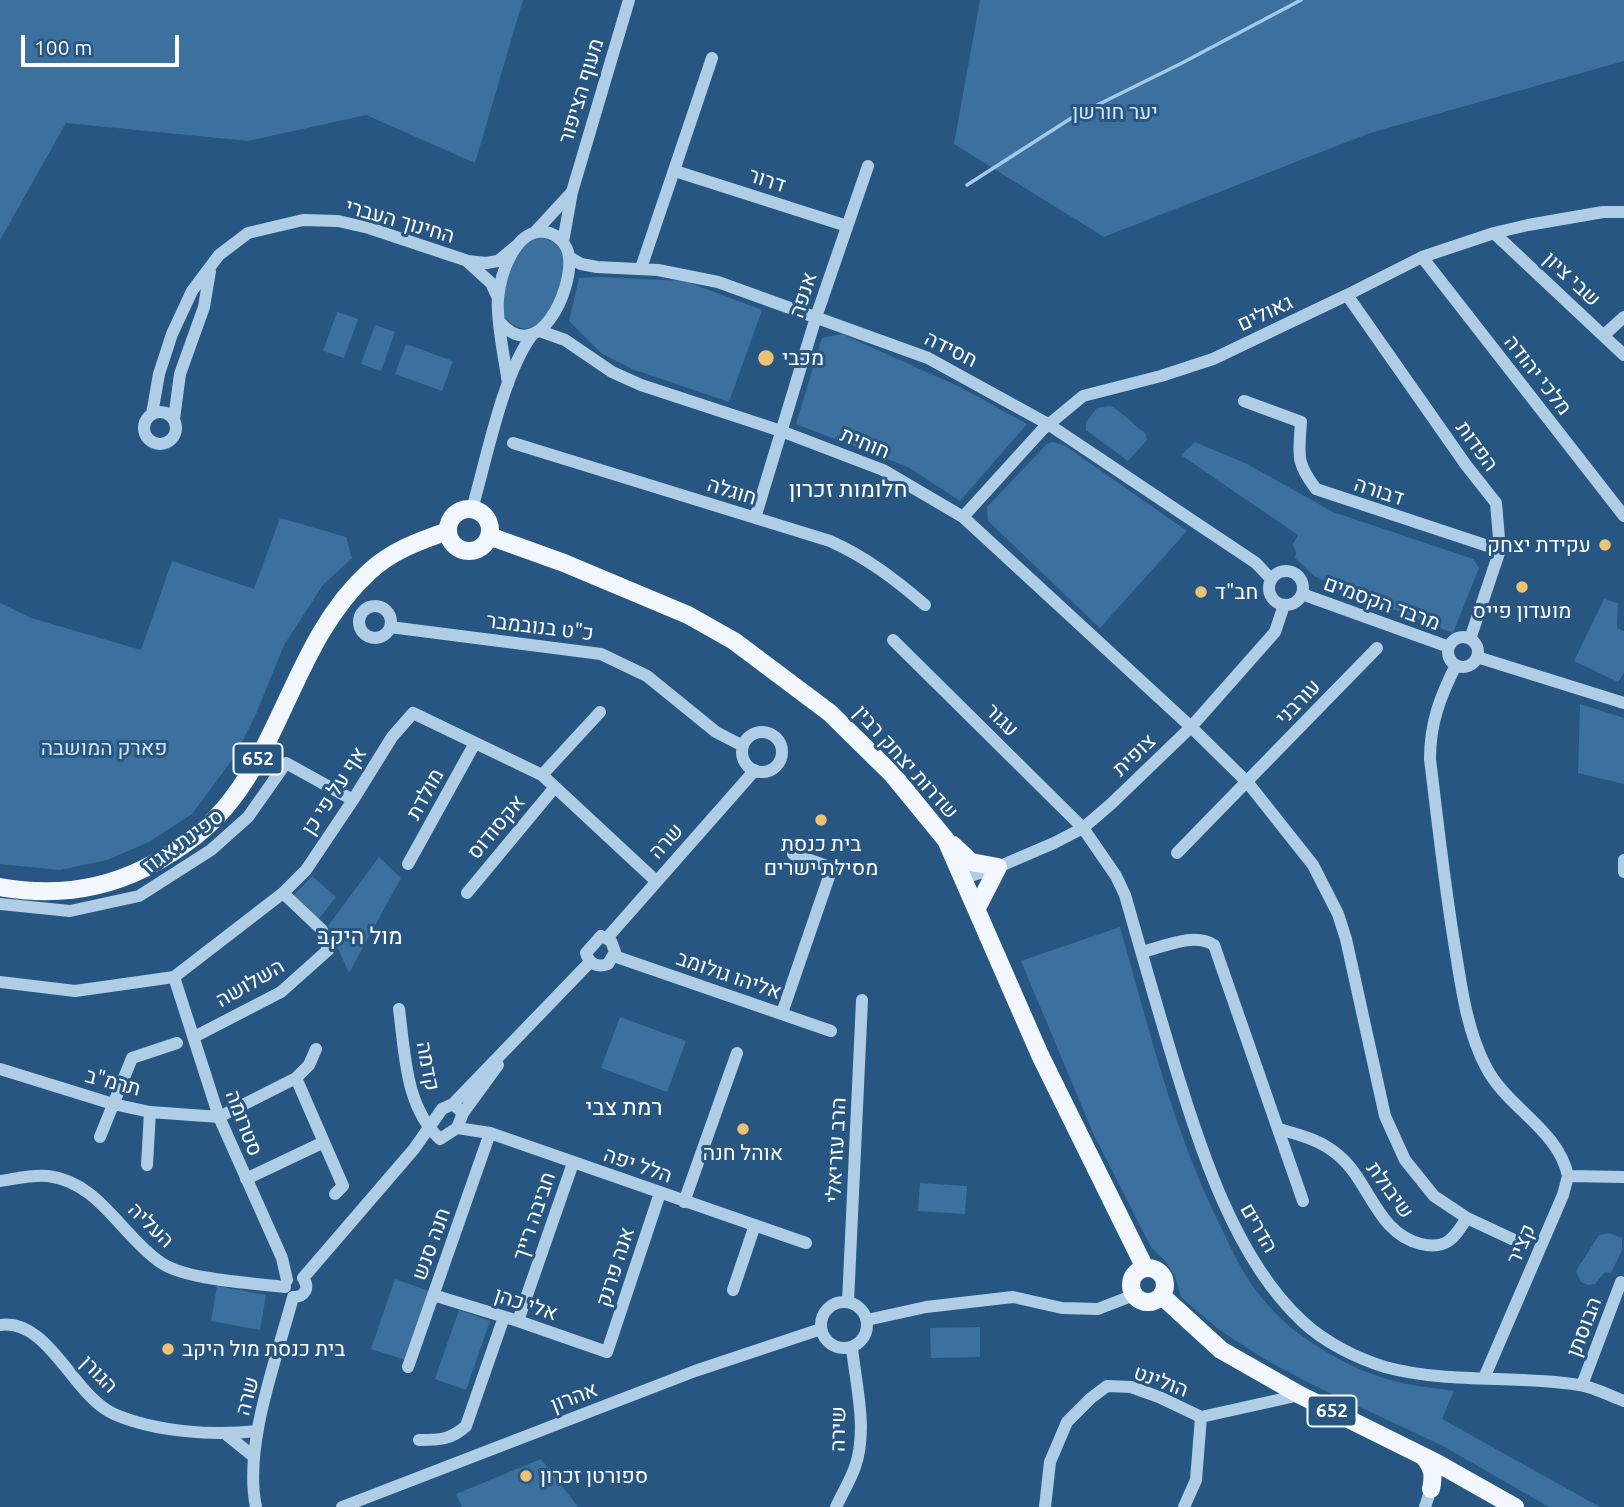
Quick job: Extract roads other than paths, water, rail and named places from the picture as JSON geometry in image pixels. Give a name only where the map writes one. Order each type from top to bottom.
[{"type":"main road","points":[[472,509],[489,522],[489,536],[487,542],[476,550],[463,550],[453,543],[448,531],[458,512],[472,509]]},
{"type":"main road","name":"652","points":[[0,887],[26,892],[65,892],[116,881],[175,853],[204,829],[238,791],[256,763],[312,648],[337,607],[368,572],[393,553],[448,531]]},
{"type":"main road","name":"שדרות יצחק רבין","points":[[489,536],[564,563],[676,610],[734,641],[830,713],[892,774],[946,839],[1040,1055],[1146,1268]]},
{"type":"main road","points":[[946,839],[971,862],[998,867],[977,908]]},
{"type":"main road","points":[[1146,1268],[1162,1274],[1166,1285],[1162,1296],[1147,1303],[1134,1295],[1131,1287],[1132,1278],[1138,1271],[1146,1268]]},
{"type":"main road","name":"652","points":[[1162,1296],[1222,1350],[1300,1395],[1459,1475],[1515,1507]]},
{"type":"main road","points":[[1424,1457],[1432,1468],[1434,1479],[1431,1489]]},
{"type":"main road","points":[[1431,1489],[1459,1475]]},
{"type":"street","name":"מעוף הציפור","points":[[563,243],[572,192],[629,0]]},
{"type":"street","points":[[641,268],[712,58]]},
{"type":"street","name":"אנפה","points":[[755,518],[816,317],[868,166]]},
{"type":"street","name":"דרור","points":[[675,171],[847,226]]},
{"type":"street","name":"מעוף הציפור","points":[[535,232],[572,192]]},
{"type":"street","name":"גאולים","points":[[962,517],[1048,424],[1083,396],[1161,376],[1213,359],[1422,257],[1494,233],[1591,214],[1624,212]]},
{"type":"street","name":"החינוך העברי","points":[[152,414],[159,374],[172,334],[192,291],[219,255],[248,233],[303,219],[338,221],[369,228],[468,261],[486,263],[498,261],[516,246]]},
{"type":"street","points":[[472,509],[508,384],[522,349],[546,326],[562,294],[569,257],[563,243],[551,233],[535,232],[521,240],[507,265],[498,298],[508,384]]},
{"type":"street","name":"שבי ציון","points":[[1494,233],[1624,355]]},
{"type":"street","name":"חסידה","points":[[569,257],[581,264],[597,267],[641,268],[718,282],[928,358],[1048,424],[1255,563],[1271,579]]},
{"type":"street","name":"מלכי יהודה","points":[[1422,257],[1624,516]]},
{"type":"street","name":"החינוך העברי","points":[[468,261],[491,283],[498,298]]},
{"type":"street","points":[[174,419],[166,413],[152,414],[145,422],[144,431],[148,440],[157,445],[168,443],[177,430],[174,419],[180,374],[204,307],[211,267]]},
{"type":"street","name":"הפדות","points":[[1347,295],[1466,465],[1496,503],[1500,550],[1470,639]]},
{"type":"street","points":[[1604,335],[1624,317]]},
{"type":"street","points":[[499,321],[514,334],[536,333]]},
{"type":"street","name":"חוחית","points":[[536,333],[565,340],[612,372],[641,385],[781,431],[883,470],[962,517],[1191,727]]},
{"type":"street","name":"דבורה","points":[[1244,401],[1301,422],[1298,461],[1315,489],[1500,550]]},
{"type":"street","name":"חוגלה","points":[[513,443],[830,541],[856,553],[925,605]]},
{"type":"street","points":[[1290,571],[1302,582],[1302,594],[1296,601],[1284,605],[1276,601],[1270,593],[1271,579],[1280,572],[1290,571]]},
{"type":"street","name":"מרבד הקסמים","points":[[1302,594],[1449,648]]},
{"type":"street","name":"צופית","points":[[964,878],[998,867],[1083,828],[1191,727],[1275,632],[1284,605]]},
{"type":"street","name":"כ\"ט בנובמבר","points":[[390,627],[601,654],[647,676],[716,732],[743,746]]},
{"type":"street","points":[[1470,639],[1477,649],[1477,657],[1466,667],[1456,665],[1450,660],[1449,648],[1455,640],[1470,639]]},
{"type":"street","name":"עגור","points":[[893,640],[1083,828]]},
{"type":"street","name":"עורבני","points":[[1177,853],[1377,648]]},
{"type":"street","points":[[1477,657],[1624,703]]},
{"type":"street","points":[[1456,665],[1440,696],[1434,716],[1430,759],[1450,919],[1476,1045],[1487,1068],[1505,1094],[1559,1150],[1568,1175],[1624,1177]]},
{"type":"street","points":[[542,775],[600,712]]},
{"type":"street","name":"אף על פי כן","points":[[174,977],[283,892],[306,870],[392,737],[413,713],[542,775],[656,881]]},
{"type":"street","points":[[1191,727],[1248,783],[1313,865],[1338,914],[1346,939],[1385,1116],[1405,1160],[1434,1196],[1467,1218],[1513,1239]]},
{"type":"street","points":[[764,732],[776,737],[781,756],[774,767],[768,771],[754,770],[745,763],[743,746],[751,735],[764,732]]},
{"type":"street","name":"מולדת","points":[[408,864],[475,743]]},
{"type":"street","name":"ספינת אגוז","points":[[0,904],[70,911],[139,895],[211,850],[248,817],[286,763],[353,800]]},
{"type":"street","name":"שרה","points":[[607,938],[754,770]]},
{"type":"street","name":"אקסודוס","points":[[467,892],[555,787]]},
{"type":"street","name":"הדרים","points":[[1083,828],[1116,876],[1125,895],[1192,1121],[1226,1211],[1278,1295],[1301,1321],[1320,1336],[1382,1366],[1416,1374],[1582,1385],[1624,1401]]},
{"type":"street","points":[[782,1013],[832,869],[793,854]]},
{"type":"street","points":[[1624,860],[1624,872]]},
{"type":"street","name":"השלושה","points":[[194,1037],[281,992],[328,950],[322,930],[283,892]]},
{"type":"street","points":[[601,936],[607,938],[615,948],[614,956],[604,965],[590,962],[586,953],[601,936]]},
{"type":"street","points":[[1142,952],[1191,940],[1205,940],[1214,945],[1303,1201]]},
{"type":"street","name":"אליהו גולומב","points":[[614,956],[831,1031]]},
{"type":"street","points":[[303,1278],[414,1149],[446,1105],[453,1104],[590,962]]},
{"type":"street","points":[[0,982],[75,991],[174,977]]},
{"type":"street","name":"סטרומה","points":[[174,977],[219,1117],[282,1258],[289,1288]]},
{"type":"street","name":"הרב עזריאלי","points":[[848,1302],[862,1000]]},
{"type":"street","name":"קדמה","points":[[399,1009],[410,1086],[429,1129]]},
{"type":"street","points":[[457,1128],[463,1113],[514,1041]]},
{"type":"street","points":[[100,1137],[132,1058],[177,1043]]},
{"type":"street","points":[[219,1117],[296,1078],[309,1065],[316,1049]]},
{"type":"street","points":[[684,1202],[737,1053]]},
{"type":"street","name":"תרמ\"ב","points":[[0,1069],[113,1104],[150,1112],[219,1117]]},
{"type":"street","points":[[296,1078],[343,1186],[335,1194]]},
{"type":"street","points":[[453,1104],[463,1113]]},
{"type":"street","points":[[417,1107],[439,1113]]},
{"type":"street","points":[[147,1165],[150,1112]]},
{"type":"street","name":"הלל יפה","points":[[429,1129],[440,1139],[457,1128],[491,1133],[806,1243]]},
{"type":"street","name":"שיבולת","points":[[1279,1129],[1323,1144],[1340,1156],[1387,1223],[1406,1239],[1423,1245],[1443,1245],[1454,1237],[1467,1218]]},
{"type":"street","name":"חנה סנש","points":[[408,1367],[491,1133]]},
{"type":"street","points":[[246,1179],[324,1142]]},
{"type":"street","name":"חביבה רייך","points":[[518,1321],[573,1163]]},
{"type":"street","name":"העליה","points":[[0,1181],[46,1175],[73,1182],[93,1196],[161,1263],[188,1273],[289,1288]]},
{"type":"street","name":"קציר","points":[[1484,1378],[1563,1195],[1568,1175]]},
{"type":"street","name":"אנה פרנק","points":[[607,1352],[660,1193]]},
{"type":"street","points":[[733,1290],[755,1225]]},
{"type":"street","points":[[293,1276],[303,1278],[307,1284],[305,1292],[300,1296],[289,1288],[293,1276]]},
{"type":"street","name":"הבוסתן","points":[[1582,1385],[1621,1282]]},
{"type":"street","name":"שרה","points":[[256,1507],[253,1493],[253,1456],[289,1288]]},
{"type":"street","name":"אלי כהן","points":[[433,1295],[607,1352]]},
{"type":"street","points":[[867,1320],[926,1307],[1013,1297],[1062,1308],[1098,1309],[1134,1295]]},
{"type":"street","points":[[848,1302],[860,1308],[867,1320],[866,1334],[852,1348],[836,1347],[829,1343],[821,1329],[823,1315],[828,1309],[848,1302]]},
{"type":"street","points":[[419,1440],[454,1437],[466,1426],[504,1317]]},
{"type":"street","name":"הגורן","points":[[0,1325],[10,1324],[32,1332],[93,1398],[113,1413],[166,1427],[227,1435],[257,1431]]},
{"type":"street","name":"אהרון","points":[[341,1507],[695,1371],[821,1329]]},
{"type":"street","name":"שירה","points":[[836,1507],[855,1468],[860,1449],[861,1422],[852,1348]]},
{"type":"street","name":"הולינט","points":[[1045,1507],[1049,1462],[1067,1422],[1090,1398],[1107,1386],[1130,1387],[1201,1417],[1300,1395]]},
{"type":"street","points":[[1184,1507],[1196,1480],[1201,1417]]},
{"type":"street","points":[[227,1435],[253,1456]]},
{"type":"street","points":[[1425,1507],[1431,1489]]},
{"type":"waterway","points":[[967,185],[1073,117],[1301,0]]},
{"type":"place","name":"מכבי","points":[[766,358]]},
{"type":"place","name":"עקידת יצחק","points":[[1605,545]]},
{"type":"place","name":"מועדון פייס","points":[[1522,587]]},
{"type":"place","name":"חב\"ד","points":[[1201,592]]},
{"type":"place","name":"בית כנסת מסילת ישרים","points":[[821,820]]},
{"type":"place","name":"אוהל חנה","points":[[743,1129]]},
{"type":"place","name":"בית כנסת מול היקב","points":[[168,1349]]},
{"type":"place","name":"ספורטן זכרון","points":[[526,1476]]},
{"type":"district","name":"חלומות זכרון","points":[[848,489]]},
{"type":"district","name":"מול היקב","points":[[360,936]]},
{"type":"district","name":"רמת צבי","points":[[624,1107]]},
{"type":"park label","name":"יער חורשן","points":[[1115,112]]},
{"type":"park label","name":"פארק המושבה","points":[[104,748]]}]
